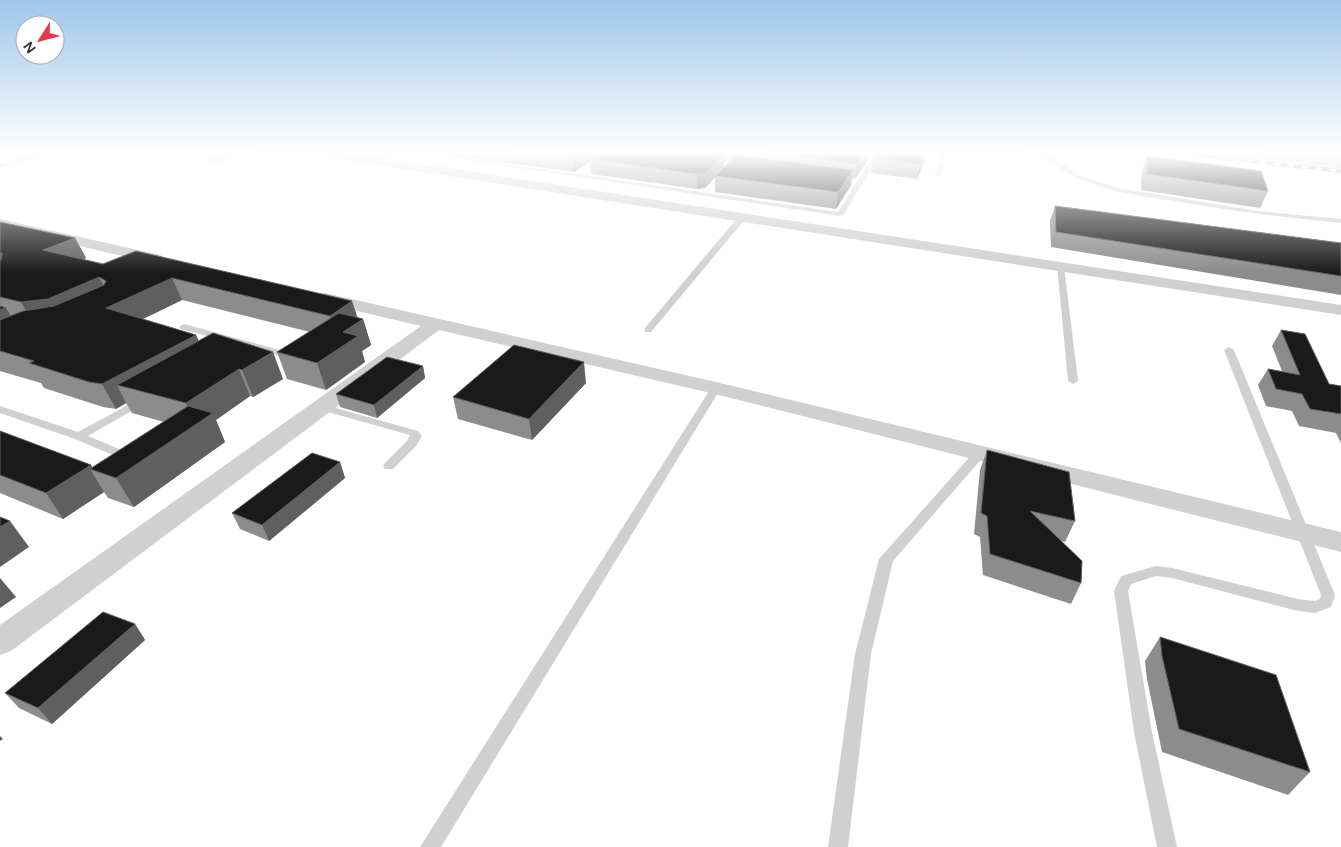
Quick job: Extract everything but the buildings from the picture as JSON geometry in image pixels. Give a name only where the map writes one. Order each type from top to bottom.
[{"type":"street","points":[[586,194],[1341,310]]},
{"type":"street","points":[[0,223],[178,264]]},
{"type":"street","points":[[302,293],[716,388],[1341,542]]},
{"type":"street","points":[[0,642],[435,324]]},
{"type":"lane","points":[[695,194],[840,214],[853,194]]},
{"type":"lane","points":[[1139,194],[1258,213],[1341,221]]},
{"type":"lane","points":[[648,330],[742,218]]},
{"type":"lane","points":[[1060,267],[1074,381]]},
{"type":"lane","points":[[184,327],[298,358]]},
{"type":"lane","points":[[226,353],[243,343]]},
{"type":"lane","points":[[1168,847],[1143,732],[1121,591],[1126,580],[1156,571],[1172,573],[1298,605],[1315,607],[1326,603],[1328,595],[1229,350]]},
{"type":"lane","points":[[430,847],[716,388]]},
{"type":"lane","points":[[79,436],[157,392]]},
{"type":"lane","points":[[321,407],[414,433],[416,436],[412,443],[390,466]]},
{"type":"lane","points":[[0,409],[79,436],[127,457]]},
{"type":"lane","points":[[838,847],[863,654],[886,559],[980,453]]}]
